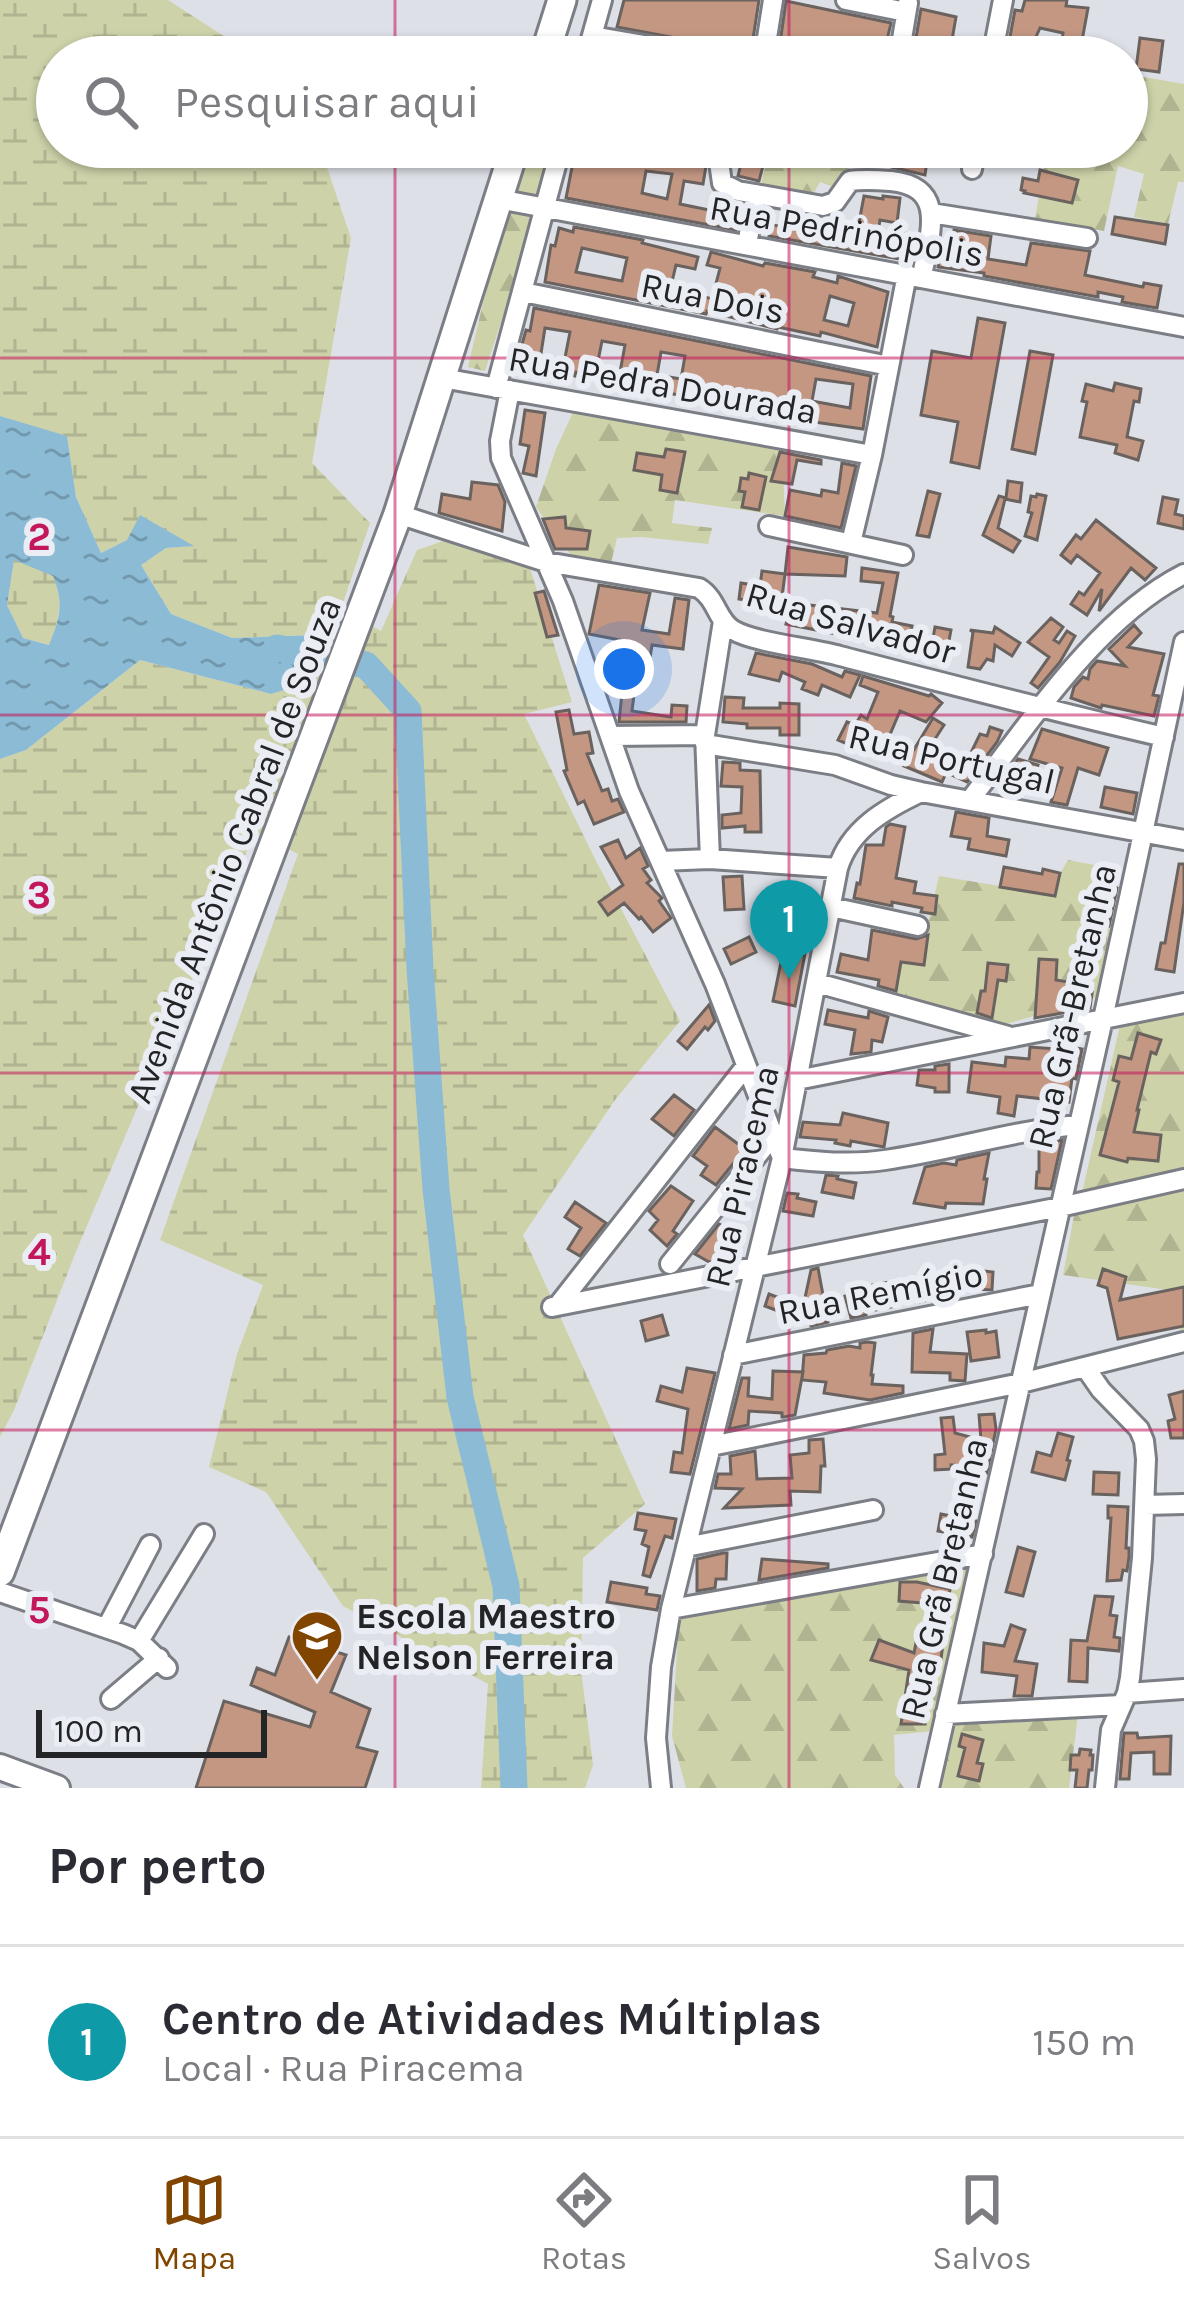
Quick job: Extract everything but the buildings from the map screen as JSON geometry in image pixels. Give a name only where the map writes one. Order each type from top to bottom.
[{"type":"main road","points":[[551,36],[562,0]]},
{"type":"main road","name":"Avenida Antônio Cabral de Souza","points":[[0,1573],[398,514],[508,168]]},
{"type":"street","points":[[592,36],[602,0]]},
{"type":"street","points":[[767,36],[773,0]]},
{"type":"street","points":[[846,0],[907,6],[902,36]]},
{"type":"street","points":[[996,36],[1003,0]]},
{"type":"street","points":[[556,168],[503,389],[501,458],[563,601],[629,790],[715,984],[782,1158],[883,1161],[1029,1130],[1078,1125]]},
{"type":"street","points":[[720,168],[722,184],[738,191],[824,206],[835,202],[850,181],[903,183],[920,190],[928,201],[931,213],[890,366],[851,543]]},
{"type":"street","points":[[747,245],[756,194]]},
{"type":"street","name":"Rua Pedrinópolis","points":[[498,200],[1184,327]]},
{"type":"street","points":[[931,213],[1087,238]]},
{"type":"street","name":"Rua Dois","points":[[523,292],[890,366]]},
{"type":"street","name":"Rua Pedra Dourada","points":[[442,378],[872,455]]},
{"type":"street","name":"Rua Salvador","points":[[398,514],[546,562],[699,588],[709,594],[723,621],[746,635],[1164,736]]},
{"type":"street","points":[[769,526],[903,555]]},
{"type":"street","points":[[970,800],[1115,621],[1184,574]]},
{"type":"street","points":[[710,859],[705,739],[723,621]]},
{"type":"street","name":"Rua Grã-Bretanha","points":[[1022,1383],[1184,642]]},
{"type":"street","name":"Rua Portugal","points":[[610,736],[705,739],[835,765],[921,792],[1184,840]]},
{"type":"street","name":"Rua Piracema","points":[[662,1788],[656,1738],[671,1609],[782,1158],[838,868],[843,852],[863,828],[921,792]]},
{"type":"street","points":[[660,861],[710,859],[838,868]]},
{"type":"street","points":[[831,907],[918,926]]},
{"type":"street","points":[[817,982],[1015,1038]]},
{"type":"street","points":[[797,1079],[1184,1003]]},
{"type":"street","points":[[746,1066],[555,1306],[1184,1179]]},
{"type":"street","points":[[670,1264],[772,1137]]},
{"type":"street","name":"Rua Remígio","points":[[733,1354],[1040,1294]]},
{"type":"street","points":[[711,1446],[1022,1383],[1184,1342]]},
{"type":"street","points":[[1084,1367],[1139,1429],[1146,1460],[1142,1558],[1124,1699],[1111,1730],[1106,1788]]},
{"type":"street","name":"Rua Grã Bretanha","points":[[929,1788],[1022,1383]]},
{"type":"street","points":[[1145,1505],[1184,1504]]},
{"type":"street","points":[[686,1546],[873,1510]]},
{"type":"street","points":[[140,1641],[204,1534]]},
{"type":"street","points":[[107,1627],[150,1545]]},
{"type":"street","points":[[671,1609],[983,1554]]},
{"type":"street","points":[[0,1592],[140,1641],[163,1663],[111,1700]]},
{"type":"street","points":[[945,1714],[1124,1699],[1184,1689]]},
{"type":"street","points":[[4,1775],[57,1788]]},
{"type":"green space","points":[[0,0],[168,0],[224,36],[36,36],[36,168],[327,168],[351,238],[312,463],[370,523],[341,609],[381,631],[417,550],[449,539],[529,565],[572,702],[524,714],[680,1021],[615,1100],[523,1235],[645,1504],[583,1558],[581,1670],[593,1765],[585,1788],[481,1788],[488,1684],[343,1606],[266,1492],[209,1467],[237,1354],[263,1285],[160,1240],[298,854],[255,832],[0,1437],[0,759],[26,750],[140,660],[271,694],[315,635],[232,638],[171,614],[141,565],[166,548],[191,546],[127,540],[101,553],[76,497],[67,437],[0,416]]},
{"type":"green space","points":[[1148,78],[1184,84],[1184,182],[1178,182],[1168,224],[1134,217],[1144,174],[1124,168],[1148,168]]},
{"type":"green space","points":[[523,168],[547,168],[538,198],[515,193]]},
{"type":"green space","points":[[765,168],[850,168],[836,188],[820,182],[811,198],[760,188]]},
{"type":"green space","points":[[1044,168],[1118,168],[1104,231],[1035,218]]},
{"type":"green space","points":[[505,209],[536,215],[485,371],[468,367]]},
{"type":"green space","points":[[575,408],[782,445],[785,516],[675,500],[672,523],[712,528],[708,544],[617,538],[611,563],[571,555],[536,507]]},
{"type":"green space","points":[[14,559],[53,575],[59,610],[50,645],[23,638],[7,605]]},
{"type":"green space","points":[[1068,860],[1121,870],[1097,997],[1000,1026],[895,992],[901,964],[919,961],[939,876],[1048,894]]},
{"type":"green space","points":[[1184,1014],[1184,1169],[1082,1193],[1120,1025]]},
{"type":"green space","points":[[1184,1187],[1184,1333],[1168,1290],[1063,1275],[1075,1210]]},
{"type":"green space","points":[[968,1564],[933,1731],[894,1735],[895,1775],[904,1788],[686,1788],[672,1736],[679,1616]]},
{"type":"green space","points":[[1078,1714],[1069,1788],[940,1788],[953,1723]]},
{"type":"water","points":[[0,416],[67,436],[76,497],[101,553],[127,540],[140,515],[194,546],[166,548],[141,565],[171,614],[232,638],[317,635],[296,686],[271,694],[140,660],[26,750],[0,759]],"holes":[[[14,560],[53,576],[59,610],[49,645],[23,638],[7,605]]]},
{"type":"waterway","points":[[277,648],[366,665],[408,711],[436,1189],[460,1397],[506,1586],[514,1788]]},
{"type":"place","name":"Centro de Atividades Múltiplas","points":[[789,979]]},
{"type":"place","name":"Escola Maestro Nelson Ferreira","points":[[317,1682]]}]
